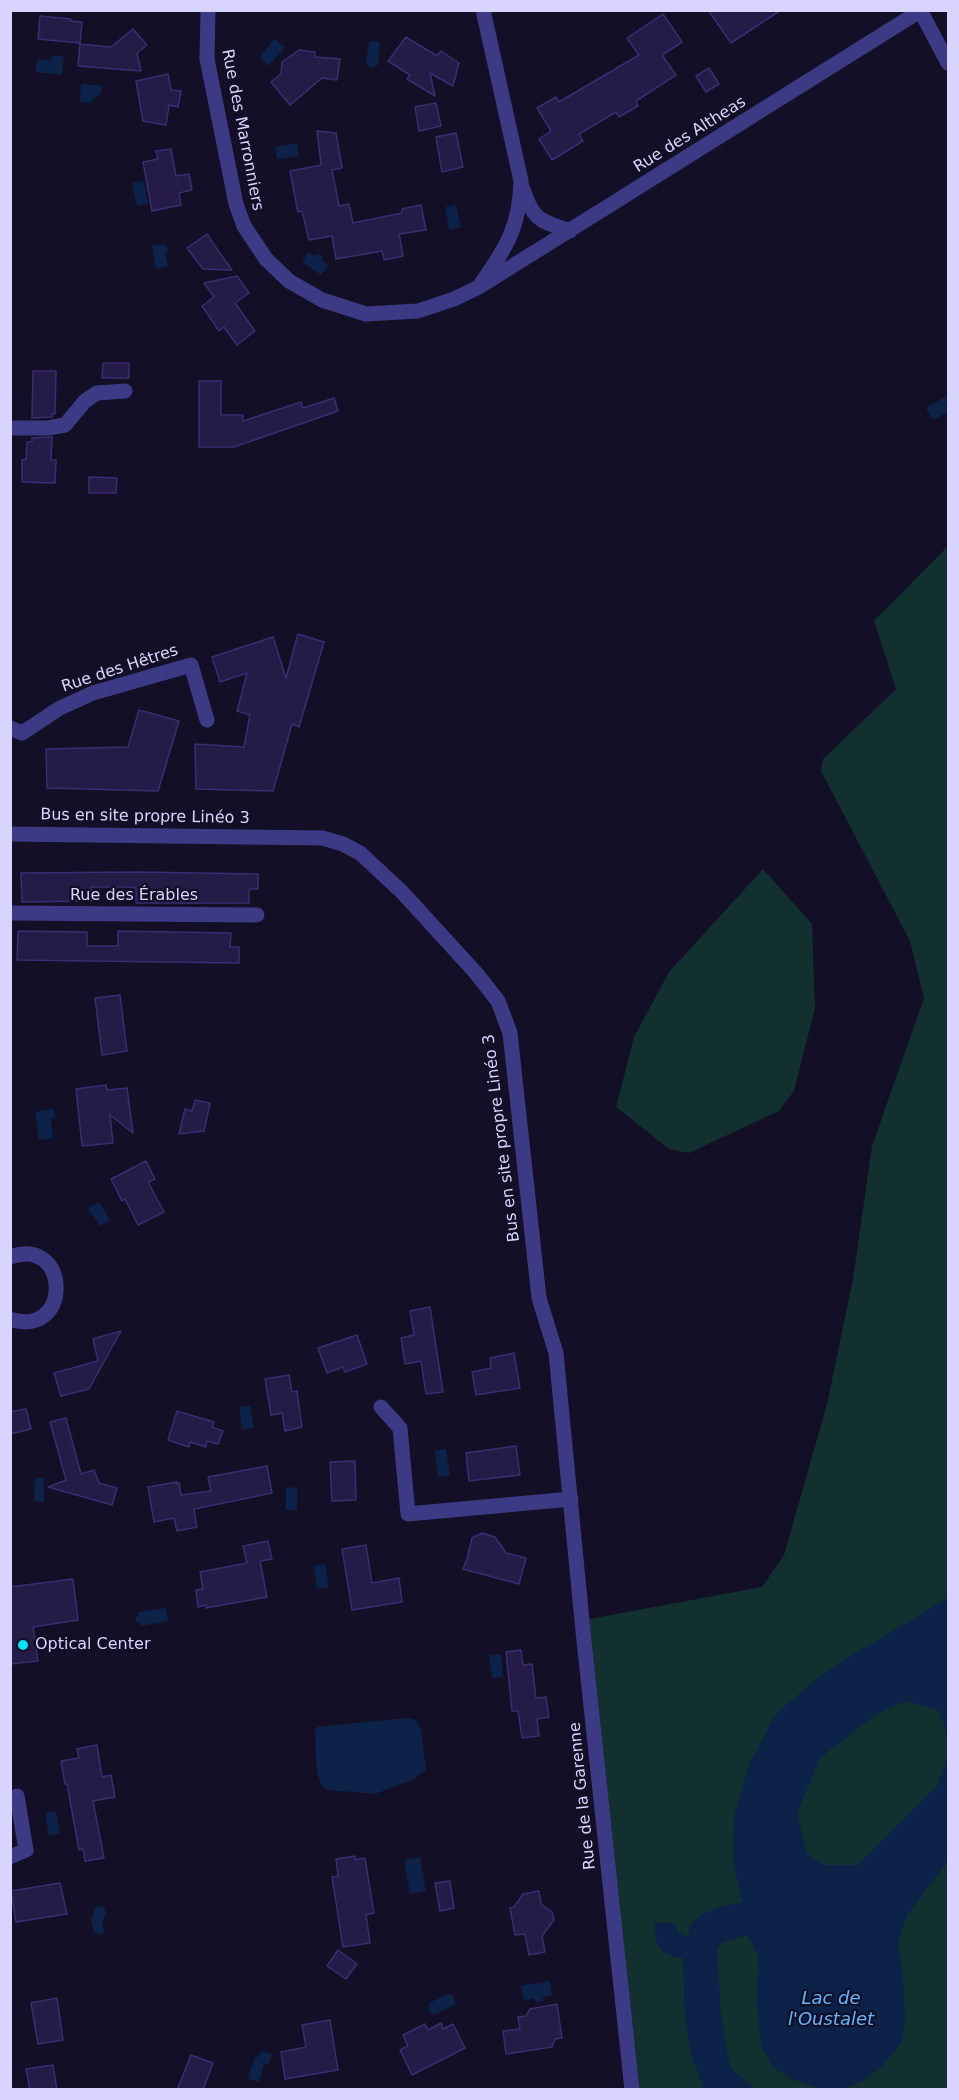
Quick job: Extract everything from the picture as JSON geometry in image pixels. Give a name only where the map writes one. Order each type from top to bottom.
[{"type":"street","name":"Rue des Marronniers","points":[[208,10],[207,59],[236,204],[244,226],[266,259],[289,281],[322,300],[366,314],[418,311],[454,299],[479,287]]},
{"type":"street","points":[[483,10],[520,181],[530,209],[540,219],[570,231]]},
{"type":"street","points":[[920,11],[948,63]]},
{"type":"street","name":"Rue des Altheas","points":[[479,287],[920,11]]},
{"type":"street","points":[[479,287],[500,256],[514,228],[520,200],[520,181]]},
{"type":"street","points":[[10,428],[48,428],[65,425],[85,401],[97,393],[125,391]]},
{"type":"street","name":"Rue des Hêtres","points":[[10,728],[22,733],[60,708],[93,693],[191,665],[207,720]]},
{"type":"street","name":"Bus en site propre Linéo 3","points":[[10,834],[322,838],[343,844],[360,853],[402,892],[476,973],[498,1001],[510,1033],[539,1298],[556,1353],[571,1499]]},
{"type":"street","name":"Rue des Érables","points":[[10,913],[257,915]]},
{"type":"street","points":[[10,1257],[23,1254],[34,1255],[44,1260],[52,1268],[58,1289],[56,1300],[50,1310],[41,1317],[30,1322],[10,1319]]},
{"type":"street","points":[[381,1407],[400,1428],[408,1514],[571,1499]]},
{"type":"street","name":"Rue de la Garenne","points":[[571,1499],[632,2090]]},
{"type":"street","points":[[10,1857],[26,1850],[17,1796]]},
{"type":"green space","points":[[948,546],[948,2089],[639,2089],[589,1619],[762,1587],[784,1555],[827,1404],[853,1279],[872,1146],[924,998],[910,941],[821,771],[823,759],[896,689],[874,621]]},
{"type":"green space","points":[[763,869],[812,924],[815,1008],[794,1091],[779,1111],[689,1153],[669,1149],[616,1107],[634,1037],[669,972]]},
{"type":"water","points":[[274,39],[285,47],[269,66],[259,58]]},
{"type":"water","points":[[369,41],[380,42],[378,65],[373,68],[366,64]]},
{"type":"water","points":[[52,55],[64,56],[62,75],[36,72],[37,59],[51,60]]},
{"type":"water","points":[[81,84],[102,86],[101,93],[90,103],[80,102]]},
{"type":"water","points":[[297,143],[299,156],[277,159],[275,147]]},
{"type":"water","points":[[144,181],[148,204],[137,206],[132,183]]},
{"type":"water","points":[[456,205],[461,227],[449,230],[445,207]]},
{"type":"water","points":[[163,244],[169,249],[165,254],[168,266],[156,269],[152,246]]},
{"type":"water","points":[[309,252],[314,256],[320,254],[322,261],[328,265],[321,275],[302,262]]},
{"type":"water","points":[[948,395],[948,412],[933,420],[926,408]]},
{"type":"water","points":[[54,1109],[55,1118],[51,1119],[53,1138],[39,1140],[35,1112]]},
{"type":"water","points":[[99,1202],[110,1220],[100,1226],[88,1208]]},
{"type":"water","points":[[250,1406],[254,1428],[242,1430],[239,1407]]},
{"type":"water","points":[[446,1449],[450,1475],[438,1477],[435,1451]]},
{"type":"water","points":[[35,1478],[44,1478],[44,1502],[34,1501]]},
{"type":"water","points":[[297,1487],[297,1510],[286,1510],[286,1488]]},
{"type":"water","points":[[325,1564],[329,1587],[317,1589],[314,1566]]},
{"type":"water","name":"Lac de l'Oustalet","points":[[948,1598],[948,1735],[938,1710],[905,1701],[875,1715],[820,1758],[797,1813],[807,1853],[824,1865],[858,1865],[937,1786],[948,1757],[948,1861],[907,1915],[898,1945],[903,1974],[905,2021],[902,2041],[881,2068],[861,2082],[841,2089],[823,2090],[791,2079],[773,2067],[761,2045],[757,2005],[758,1954],[747,1935],[722,1943],[717,1949],[721,2015],[730,2068],[755,2089],[704,2089],[691,2055],[685,2017],[683,1958],[669,1955],[660,1948],[654,1923],[674,1923],[678,1933],[688,1937],[690,1924],[709,1911],[743,1902],[733,1862],[734,1816],[749,1764],[776,1714],[810,1684],[844,1660]]},
{"type":"water","points":[[166,1608],[168,1621],[141,1626],[140,1622],[136,1622],[135,1617],[139,1616],[138,1612]]},
{"type":"water","points":[[501,1654],[503,1677],[492,1678],[489,1655]]},
{"type":"water","points":[[405,1718],[416,1720],[421,1729],[426,1770],[414,1779],[375,1794],[329,1790],[323,1787],[318,1775],[316,1760],[315,1730],[317,1727]]},
{"type":"water","points":[[56,1811],[60,1834],[49,1836],[45,1813]]},
{"type":"water","points":[[420,1857],[426,1891],[410,1894],[404,1860]]},
{"type":"water","points":[[95,1907],[104,1907],[106,1913],[102,1923],[105,1930],[102,1935],[94,1932],[91,1920]]},
{"type":"water","points":[[550,1981],[552,1995],[543,1997],[543,2001],[535,2002],[534,1998],[524,2000],[521,1986]]},
{"type":"water","points":[[451,1993],[456,2004],[434,2015],[428,2011],[429,2003]]},
{"type":"water","points":[[261,2051],[272,2054],[269,2065],[264,2064],[259,2082],[248,2079],[255,2057],[259,2057]]},
{"type":"building","points":[[708,10],[781,10],[731,43]]},
{"type":"building","points":[[663,14],[682,42],[662,55],[676,75],[636,101],[638,106],[619,117],[616,112],[579,134],[583,141],[552,160],[539,139],[551,131],[537,108],[556,97],[559,102],[639,55],[627,38]]},
{"type":"building","points":[[40,16],[82,22],[80,43],[38,39]]},
{"type":"building","points":[[133,29],[147,45],[137,53],[141,71],[78,66],[80,44],[111,47]]},
{"type":"building","points":[[406,37],[437,56],[441,51],[459,63],[453,86],[430,73],[435,96],[407,79],[410,75],[388,61]]},
{"type":"building","points":[[299,50],[315,52],[315,57],[340,59],[337,80],[322,78],[290,105],[271,82],[281,74],[282,62]]},
{"type":"building","points":[[709,68],[719,84],[706,92],[696,76]]},
{"type":"building","points":[[168,74],[171,90],[181,91],[178,107],[169,105],[166,125],[143,121],[136,81]]},
{"type":"building","points":[[436,103],[441,126],[419,131],[415,107]]},
{"type":"building","points":[[317,131],[336,133],[342,168],[332,170],[339,206],[349,204],[353,223],[402,213],[402,209],[421,205],[426,230],[399,234],[403,256],[384,260],[382,251],[336,259],[332,236],[309,240],[302,211],[298,212],[290,171],[321,165]]},
{"type":"building","points":[[456,133],[463,167],[442,172],[436,137]]},
{"type":"building","points":[[171,149],[176,176],[189,174],[192,190],[179,193],[181,205],[152,211],[143,162],[158,159],[156,151]]},
{"type":"building","points":[[207,234],[232,270],[203,269],[187,248]]},
{"type":"building","points":[[237,276],[249,293],[235,303],[255,331],[237,345],[224,327],[219,331],[202,306],[214,297],[204,283]]},
{"type":"building","points":[[103,363],[129,363],[129,378],[102,378]]},
{"type":"building","points":[[33,371],[56,371],[55,414],[52,414],[52,417],[32,418]]},
{"type":"building","points":[[199,381],[221,381],[221,415],[243,415],[243,421],[301,402],[303,408],[334,398],[338,411],[234,447],[199,447]]},
{"type":"building","points":[[52,437],[51,460],[56,460],[55,483],[22,482],[22,460],[26,459],[27,442],[32,442],[32,438]]},
{"type":"building","points":[[89,477],[117,478],[116,493],[89,493]]},
{"type":"building","points":[[298,634],[324,642],[299,727],[292,724],[273,791],[196,789],[195,744],[244,747],[250,715],[237,711],[247,673],[220,682],[212,657],[273,637],[286,678]]},
{"type":"building","points":[[139,710],[179,721],[158,791],[47,788],[46,749],[128,747]]},
{"type":"building","points":[[21,873],[258,874],[258,889],[249,889],[249,903],[136,903],[136,888],[128,887],[91,887],[91,901],[22,902]]},
{"type":"building","points":[[18,931],[87,932],[87,946],[118,946],[118,931],[231,933],[230,947],[239,947],[239,963],[17,960]]},
{"type":"building","points":[[120,995],[127,1051],[102,1055],[95,998]]},
{"type":"building","points":[[106,1085],[107,1090],[127,1088],[133,1133],[110,1115],[113,1143],[82,1146],[76,1089]]},
{"type":"building","points":[[195,1100],[210,1103],[204,1131],[179,1134],[185,1109],[192,1111]]},
{"type":"building","points":[[146,1161],[155,1179],[148,1182],[164,1212],[138,1225],[125,1199],[122,1201],[111,1179]]},
{"type":"building","points":[[430,1307],[443,1392],[426,1394],[421,1361],[405,1364],[401,1338],[414,1335],[410,1311]]},
{"type":"building","points":[[121,1331],[89,1389],[61,1396],[54,1373],[98,1361],[93,1339]]},
{"type":"building","points":[[357,1335],[367,1364],[345,1372],[343,1367],[327,1373],[318,1348]]},
{"type":"building","points":[[514,1353],[520,1388],[476,1395],[472,1372],[491,1368],[490,1358]]},
{"type":"building","points":[[289,1375],[292,1392],[297,1391],[302,1427],[285,1431],[282,1413],[271,1415],[265,1379]]},
{"type":"building","points":[[26,1409],[31,1429],[10,1434],[10,1412]]},
{"type":"building","points":[[177,1411],[214,1422],[212,1427],[223,1431],[218,1444],[207,1441],[206,1447],[190,1442],[189,1447],[168,1440]]},
{"type":"building","points":[[66,1418],[81,1474],[94,1470],[99,1483],[117,1488],[112,1505],[48,1487],[66,1480],[50,1422]]},
{"type":"building","points":[[516,1446],[520,1475],[469,1481],[466,1453]]},
{"type":"building","points":[[355,1461],[356,1500],[332,1501],[330,1462]]},
{"type":"building","points":[[267,1466],[272,1493],[194,1509],[197,1527],[177,1531],[174,1518],[154,1522],[148,1487],[177,1482],[181,1495],[211,1491],[208,1477]]},
{"type":"building","points":[[482,1533],[495,1537],[506,1553],[526,1558],[519,1584],[463,1569],[472,1538]]},
{"type":"building","points":[[268,1541],[272,1559],[260,1561],[267,1597],[206,1608],[206,1605],[198,1607],[196,1590],[203,1589],[200,1572],[247,1563],[243,1546]]},
{"type":"building","points":[[366,1545],[372,1583],[399,1578],[402,1602],[352,1610],[342,1549]]},
{"type":"building","points":[[73,1579],[78,1620],[33,1627],[38,1661],[10,1664],[10,1587]]},
{"type":"building","points":[[521,1650],[523,1665],[532,1664],[536,1698],[546,1697],[549,1717],[537,1719],[539,1736],[522,1738],[518,1711],[512,1711],[506,1652]]},
{"type":"building","points":[[97,1745],[102,1777],[111,1775],[115,1797],[93,1801],[104,1858],[85,1861],[83,1849],[79,1850],[61,1761],[79,1758],[77,1749]]},
{"type":"building","points":[[355,1856],[355,1860],[365,1858],[374,1913],[366,1915],[370,1943],[343,1947],[332,1877],[338,1876],[336,1859]]},
{"type":"building","points":[[450,1881],[454,1908],[440,1911],[435,1883]]},
{"type":"building","points":[[60,1883],[67,1914],[16,1922],[11,1891]]},
{"type":"building","points":[[539,1891],[541,1904],[552,1912],[554,1920],[542,1936],[545,1952],[529,1955],[525,1934],[515,1935],[510,1908],[514,1907],[523,1894]]},
{"type":"building","points":[[338,1950],[357,1964],[346,1979],[327,1966]]},
{"type":"building","points":[[57,1998],[63,2040],[38,2044],[31,2003]]},
{"type":"building","points":[[557,2004],[562,2038],[555,2039],[552,2047],[506,2054],[503,2031],[520,2029],[518,2017],[526,2016],[530,2009]]},
{"type":"building","points":[[330,2020],[338,2070],[285,2079],[281,2052],[306,2047],[302,2025]]},
{"type":"building","points":[[441,2023],[443,2029],[453,2024],[465,2048],[412,2075],[400,2050],[408,2046],[403,2035],[425,2024],[428,2030]]},
{"type":"building","points":[[191,2055],[213,2063],[203,2090],[177,2090]]},
{"type":"building","points":[[53,2065],[57,2090],[30,2090],[26,2069]]},
{"type":"place","name":"Optical Center","points":[[23,1645]]}]
